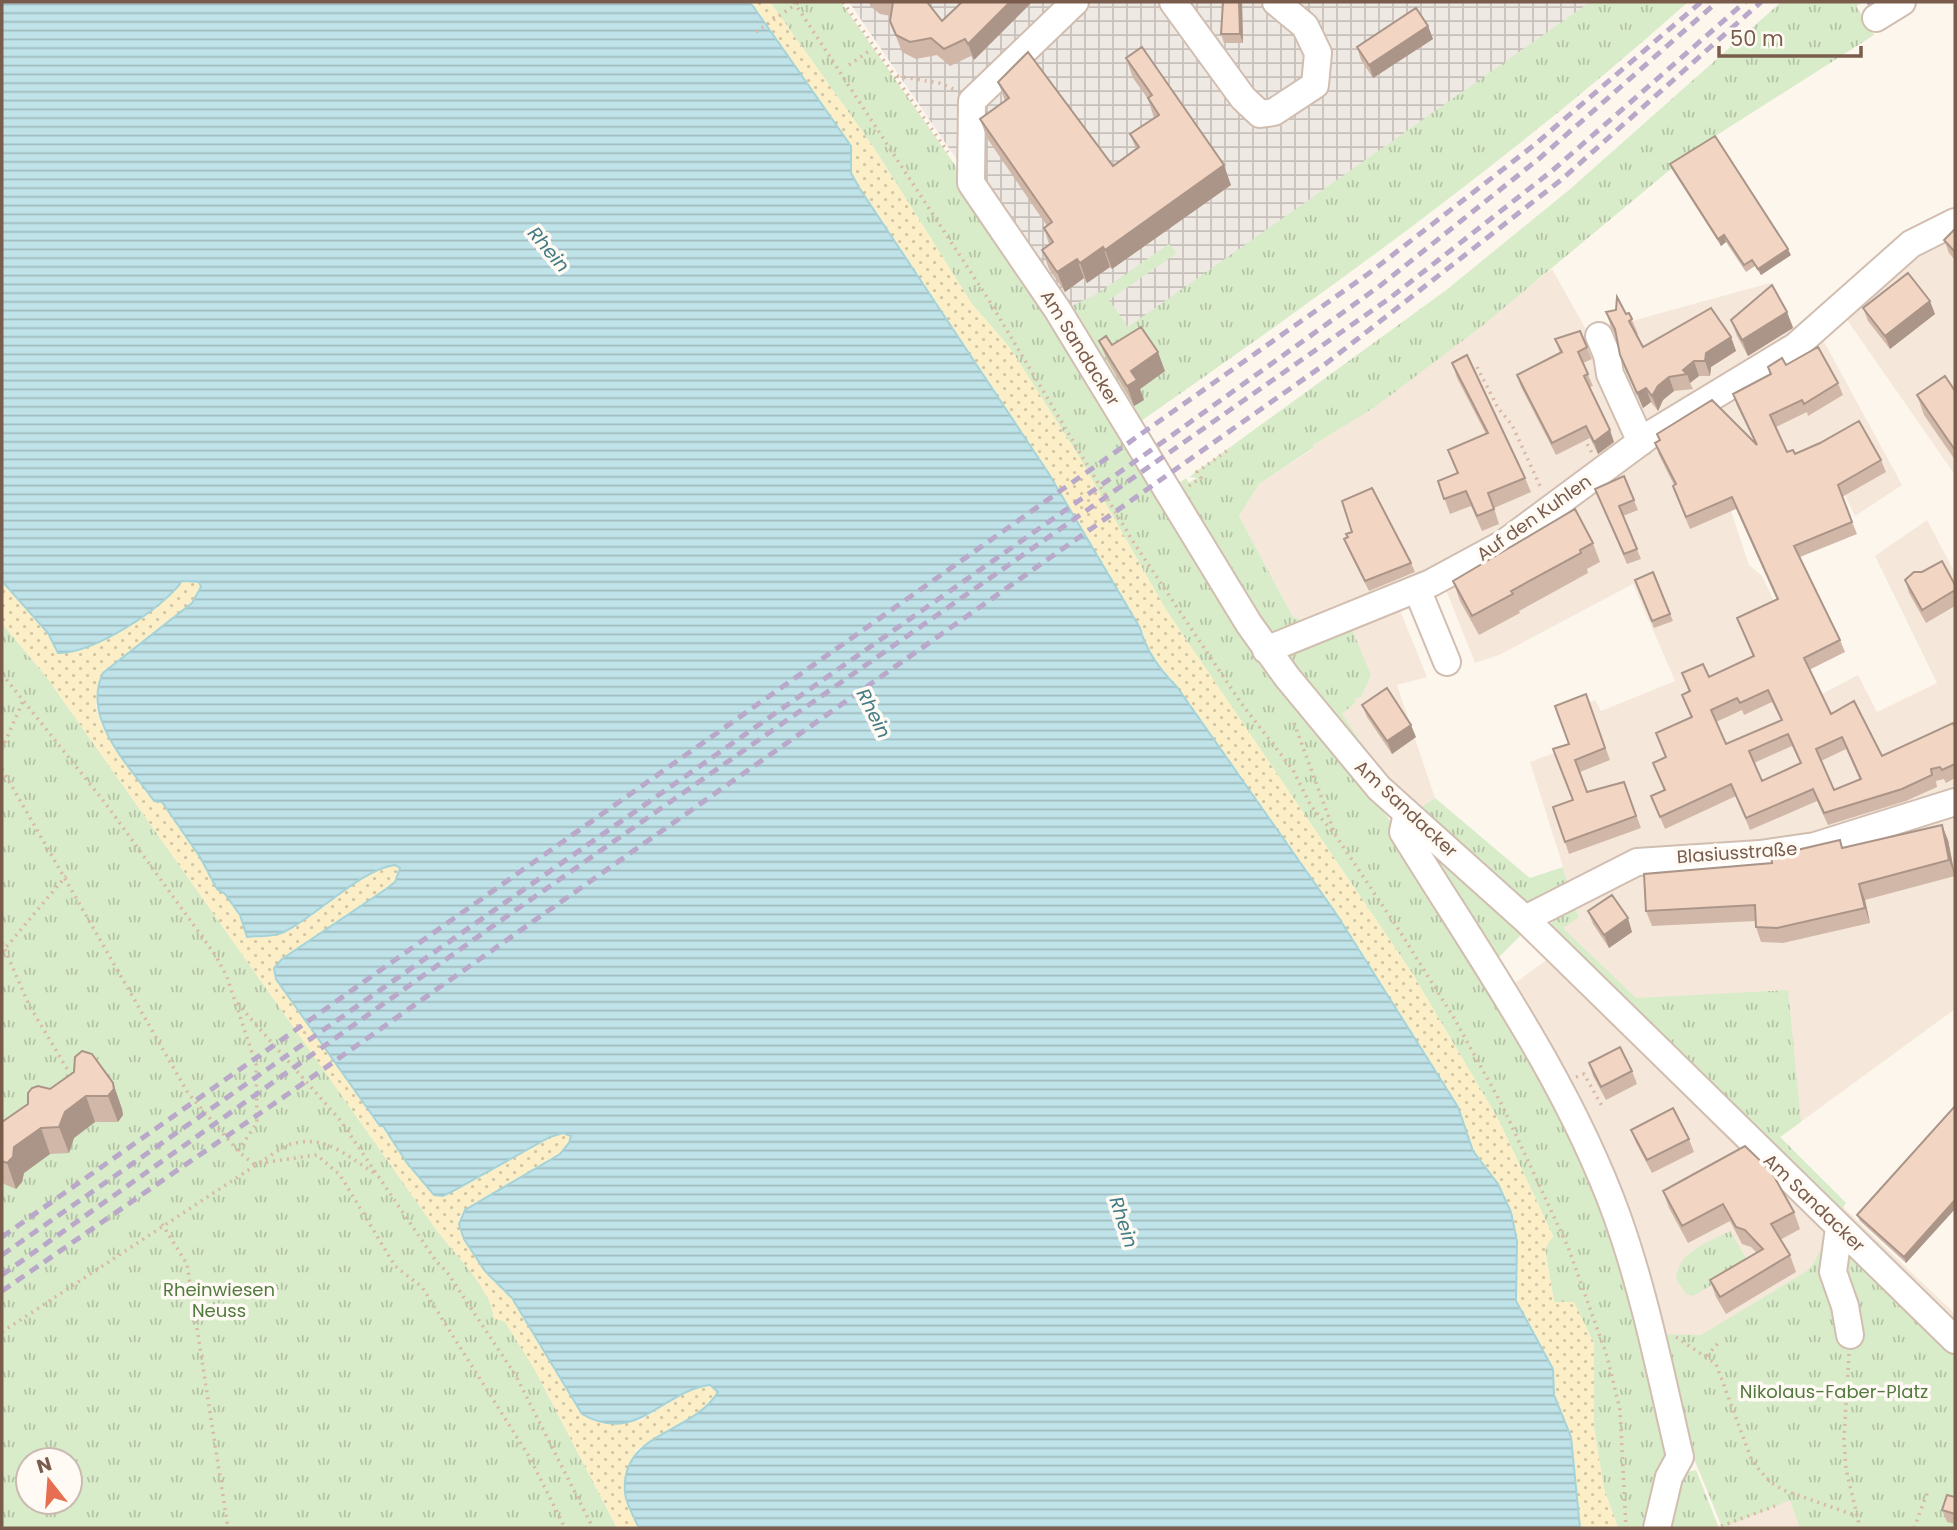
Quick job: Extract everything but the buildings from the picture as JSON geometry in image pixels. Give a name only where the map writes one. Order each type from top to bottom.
[{"type":"street","points":[[971,183],[972,101],[1075,2]]},
{"type":"street","points":[[1173,2],[1244,98],[1260,114],[1274,112],[1315,85],[1318,53],[1304,26],[1276,2]]},
{"type":"street","points":[[1876,18],[1902,2]]},
{"type":"street","name":"Am Sandacker","points":[[971,183],[1057,309],[1266,650],[1359,766],[1525,919],[1955,1340]]},
{"type":"street","name":"Auf den Kuhlen","points":[[1266,650],[1417,589],[1503,544],[1641,442],[1796,346],[1911,244],[1955,222]]},
{"type":"street","points":[[1599,336],[1607,355],[1610,374],[1641,442]]},
{"type":"street","points":[[1417,589],[1447,662]]},
{"type":"street","name":"Blasiusstraße","points":[[1525,919],[1637,862],[1760,854],[1815,846],[1955,802]]},
{"type":"street","points":[[1407,813],[1403,832],[1518,1016],[1576,1121],[1617,1216],[1648,1319],[1680,1457],[1669,1477],[1657,1528]]},
{"type":"street","points":[[1839,1228],[1833,1272],[1845,1306],[1850,1335]]},
{"type":"path","points":[[756,32],[797,2],[994,308],[1135,543],[1241,703],[1293,770],[1311,806],[1336,836],[1454,1018],[1502,1105],[1568,1247],[1607,1356],[1620,1410],[1626,1528]]},
{"type":"path","points":[[844,2],[971,183]]},
{"type":"path","points":[[849,65],[869,51]]},
{"type":"path","points":[[897,76],[939,83],[972,101]]},
{"type":"path","points":[[1477,367],[1497,408],[1512,425],[1550,509]]},
{"type":"path","points":[[1584,437],[1601,471]]},
{"type":"path","points":[[1201,478],[1197,472],[1228,450]]},
{"type":"path","points":[[2,674],[106,804],[216,956],[237,1003],[256,1065],[257,1123],[238,1151]]},
{"type":"path","points":[[2,749],[23,701]]},
{"type":"path","points":[[1291,711],[1336,836]]},
{"type":"path","points":[[2,769],[66,876],[188,1093],[238,1151],[254,1164],[317,1155],[340,1175],[395,1266],[422,1287],[530,1458],[565,1528]]},
{"type":"path","points":[[3,950],[66,876]]},
{"type":"path","points":[[2,943],[29,1005],[69,1072]]},
{"type":"path","points":[[237,1003],[340,1119],[447,1272],[516,1376],[593,1528]]},
{"type":"path","points":[[2,1332],[162,1224],[285,1146],[304,1139],[323,1142],[378,1175]]},
{"type":"path","points":[[162,1224],[187,1264],[228,1528]]},
{"type":"path","points":[[1648,1319],[1659,1323],[1680,1341],[1707,1356],[1720,1371],[1752,1461],[1759,1472],[1783,1490],[1857,1516]]},
{"type":"path","points":[[1850,1335],[1844,1439],[1846,1469],[1860,1528]]},
{"type":"path","points":[[1707,1356],[1720,1341]]},
{"type":"path","points":[[1914,1528],[1928,1491]]},
{"type":"path","points":[[1721,1526],[1775,1506]]},
{"type":"shaded area","points":[[849,2],[1597,2],[1091,356]]},
{"type":"shaded area","points":[[1955,228],[1955,475],[1843,314],[1913,252]]},
{"type":"shaded area","points":[[1552,269],[1588,333],[1770,283],[1799,336],[1821,336],[1902,485],[1855,516],[1825,454],[1725,493],[1749,565],[1762,576],[1820,695],[1858,675],[1877,712],[1937,683],[1875,556],[1927,520],[1955,573],[1955,1009],[1780,1137],[1846,1203],[1843,1207],[1955,1314],[1955,1528],[1722,1528],[1507,989],[1549,958],[1563,927],[1579,917],[1530,762],[1570,747],[1558,714],[1595,700],[1601,711],[1675,681],[1633,584],[1499,655],[1475,663],[1444,585],[1397,603],[1427,677],[1397,685],[1435,798],[1420,808],[1397,790],[1342,714],[1356,702],[1315,624],[1293,617],[1239,516],[1259,484],[1313,449],[1312,445],[1331,431],[1375,407]]},
{"type":"green space","points":[[770,2],[841,2],[969,185],[1353,771],[1394,826],[1489,978],[1607,1207],[1672,1464],[1655,1528],[1618,1528],[1604,1489],[1594,1428],[1594,1343],[1554,1302],[1545,1249],[1553,1236],[1498,1119],[1412,973],[1166,610],[1078,455],[1010,348],[972,304],[874,148]]},
{"type":"green space","points":[[1590,2],[1688,2],[1487,169],[1277,325],[1134,426],[1065,309],[1095,295],[1169,244],[1177,253],[1109,300],[1128,327]]},
{"type":"green space","points":[[1781,2],[1863,2],[1856,6],[1874,35],[1695,149],[1482,326],[1375,407],[1313,445],[1313,448],[1259,484],[1239,516],[1293,617],[1315,624],[1276,637],[1264,632],[1174,487],[1186,478],[1189,483],[1197,478],[1189,477],[1445,291],[1569,190]]},
{"type":"green space","points":[[1349,622],[1371,675],[1361,697],[1354,699],[1356,702],[1342,714],[1387,776],[1420,808],[1435,798],[1530,878],[1563,867],[1569,887],[1537,901],[1523,902],[1394,795],[1287,662],[1289,649]]},
{"type":"green space","name":"Rheinwiesen Neuss","points":[[2,623],[48,679],[438,1232],[480,1284],[494,1318],[505,1321],[535,1370],[617,1528],[2,1528]]},
{"type":"green space","points":[[1412,835],[1525,931],[1492,964]]},
{"type":"green space","points":[[1574,904],[1579,917],[1563,928],[1636,998],[1788,990],[1801,1122],[1780,1137],[1846,1203],[1837,1216],[1555,935],[1551,925],[1556,914]]},
{"type":"green space","points":[[1730,1231],[1749,1263],[1693,1296],[1686,1294],[1676,1279],[1682,1261],[1695,1249]]},
{"type":"green space","name":"Nikolaus-Faber-Platz","points":[[1838,1234],[1955,1346],[1955,1528],[1800,1528],[1790,1500],[1723,1528],[1689,1447],[1654,1334],[1701,1335],[1810,1269],[1820,1251]]},
{"type":"green space","points":[[1696,1470],[1719,1528],[1663,1528],[1683,1473]]},
{"type":"sand","points":[[750,2],[770,2],[874,148],[972,304],[1010,348],[1078,455],[1166,610],[1412,973],[1498,1119],[1553,1236],[1545,1249],[1554,1302],[1574,1302],[1594,1343],[1594,1428],[1604,1489],[1618,1528],[1580,1528],[1571,1437],[1554,1395],[1553,1369],[1516,1301],[1517,1241],[1511,1212],[1498,1184],[1473,1151],[1458,1107],[1337,915],[1177,687],[1155,660],[1140,628],[1049,474],[860,189],[851,173],[851,146]]},
{"type":"sand","points":[[182,581],[198,582],[201,586],[192,603],[103,673],[96,706],[102,726],[153,801],[162,802],[200,857],[217,889],[225,894],[240,915],[244,931],[262,936],[281,932],[301,922],[378,870],[396,865],[400,869],[395,882],[386,889],[282,959],[347,1078],[407,1163],[443,1196],[550,1137],[563,1133],[571,1136],[560,1154],[460,1216],[464,1239],[512,1298],[582,1414],[639,1421],[693,1388],[710,1385],[719,1392],[707,1408],[636,1450],[625,1494],[639,1528],[617,1528],[535,1370],[505,1322],[494,1318],[480,1284],[438,1232],[48,679],[2,623],[2,582],[48,634],[58,653],[101,641],[151,610]]},
{"type":"water","name":"Rhein","points":[[2,2],[750,2],[851,146],[851,173],[860,189],[1049,474],[1140,628],[1155,660],[1177,687],[1337,915],[1458,1107],[1473,1151],[1498,1184],[1511,1212],[1517,1241],[1516,1301],[1553,1369],[1554,1395],[1571,1437],[1580,1528],[639,1528],[625,1493],[626,1473],[634,1457],[645,1445],[692,1417],[718,1392],[710,1385],[694,1389],[634,1420],[618,1424],[601,1422],[582,1414],[512,1298],[485,1271],[464,1239],[459,1224],[465,1210],[560,1154],[571,1136],[563,1133],[550,1137],[443,1196],[434,1195],[407,1163],[276,979],[274,968],[282,959],[386,889],[395,882],[400,868],[395,865],[368,875],[284,932],[247,937],[240,915],[225,894],[217,889],[200,857],[162,802],[154,801],[121,757],[103,724],[98,707],[98,690],[103,673],[192,603],[201,587],[199,582],[182,581],[160,604],[107,638],[72,652],[58,653],[48,633],[2,581]]},
{"type":"tram line","points":[[1868,4],[1873,2]]},
{"type":"railway","points":[[2,1237],[1368,274],[1533,146],[1701,2]]},
{"type":"railway","points":[[2,1255],[1164,441],[1381,285],[1541,157],[1717,2]]},
{"type":"railway","points":[[2,1275],[493,926],[1390,298],[1553,170],[1745,2]]},
{"type":"railway","points":[[2,1291],[288,1094],[1328,362],[1561,180],[1761,2]]}]
